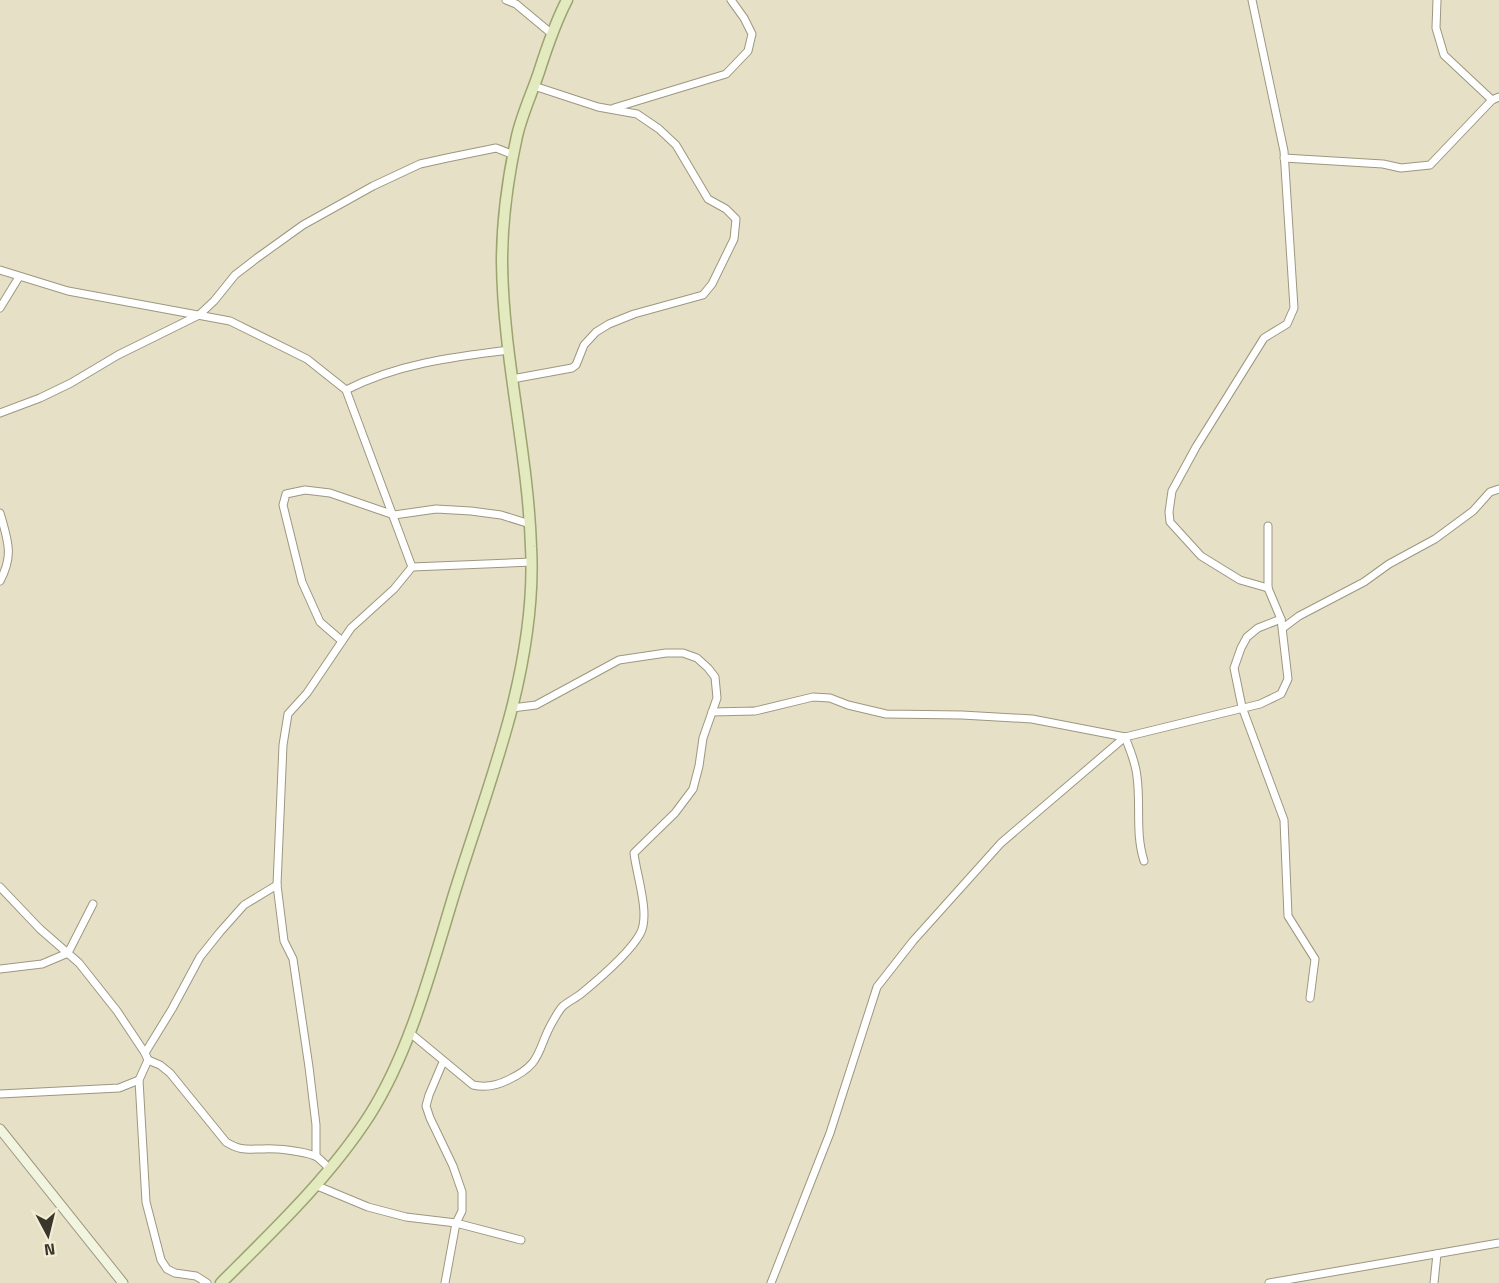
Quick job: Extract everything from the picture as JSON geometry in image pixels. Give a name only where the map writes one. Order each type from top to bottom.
[{"type":"main road","points":[[221,1283],[341,1156],[370,1115],[394,1069],[425,989],[512,708],[523,665],[532,562],[530,524],[509,350],[502,261],[507,190],[517,135],[552,34],[567,0]]},
{"type":"street","points":[[506,0],[516,4],[552,34]]},
{"type":"street","points":[[612,108],[726,74],[748,51],[752,34],[731,0]]},
{"type":"street","points":[[1252,0],[1284,158],[1294,308],[1287,324],[1264,338],[1196,447],[1172,491],[1168,512],[1170,522],[1201,556],[1240,580],[1268,588]]},
{"type":"street","points":[[1284,158],[1383,164],[1401,168],[1430,165],[1496,98],[1444,55],[1436,28],[1437,0]]},
{"type":"street","points":[[512,379],[572,368],[576,365],[584,345],[596,332],[609,324],[634,314],[703,295],[712,284],[734,239],[736,219],[726,209],[708,198],[676,145],[659,129],[637,114],[598,106],[534,86]]},
{"type":"street","points":[[0,413],[71,383],[118,355],[199,315],[235,275],[249,264],[303,225],[373,186],[420,164],[447,158],[496,148],[514,155]]},
{"type":"street","points":[[0,270],[68,291],[230,321],[307,359],[346,390],[412,567]]},
{"type":"street","points":[[0,308],[19,277]]},
{"type":"street","points":[[346,390],[369,378],[390,371],[446,358],[509,350]]},
{"type":"street","points":[[1282,628],[1299,616],[1365,582],[1389,564],[1435,539],[1473,511],[1490,492],[1499,489]]},
{"type":"street","points":[[342,641],[320,622],[302,582],[283,500],[286,494],[305,490],[330,493],[394,515],[436,509],[471,511],[501,515],[530,524]]},
{"type":"street","points":[[0,513],[8,541],[9,565],[0,581]]},
{"type":"street","points":[[771,1283],[830,1133],[877,987],[913,941],[1001,843],[1125,737],[1276,697],[1287,685],[1281,619],[1268,588],[1268,526]]},
{"type":"street","points":[[316,1156],[316,1125],[293,958],[284,941],[276,885],[283,745],[288,714],[307,693],[351,628],[394,588],[412,567],[532,562]]},
{"type":"street","points":[[1281,619],[1258,628],[1247,637],[1234,668],[1242,707],[1284,820],[1288,916],[1315,959],[1310,998]]},
{"type":"street","points":[[409,1032],[473,1085],[483,1088],[497,1085],[519,1075],[532,1065],[540,1054],[550,1027],[562,1007],[620,958],[640,934],[643,925],[643,906],[634,853],[675,813],[693,789],[703,738],[717,698],[715,677],[697,658],[682,652],[666,652],[619,660],[536,705],[512,708]]},
{"type":"street","points":[[712,712],[755,711],[795,701],[821,698],[886,714],[1032,719],[1125,737]]},
{"type":"street","points":[[1125,737],[1135,763],[1140,848],[1144,861]]},
{"type":"street","points":[[207,1283],[196,1276],[175,1273],[167,1269],[161,1260],[146,1202],[139,1080],[146,1056],[200,957],[244,905],[276,885]]},
{"type":"street","points":[[0,887],[40,929],[79,963],[117,1011],[146,1056],[170,1073],[226,1142],[237,1149],[247,1151],[279,1150],[316,1156],[330,1169]]},
{"type":"street","points":[[0,969],[42,964],[68,953],[93,904]]},
{"type":"street","points":[[443,1062],[426,1106],[462,1192],[462,1211],[456,1223],[445,1283]]},
{"type":"street","points":[[0,1094],[119,1088],[139,1080]]},
{"type":"street","points":[[0,1129],[123,1283]]},
{"type":"street","points":[[315,1185],[368,1207],[406,1216],[456,1223],[522,1240]]},
{"type":"street","points":[[1269,1283],[1499,1243]]},
{"type":"street","points":[[1434,1283],[1437,1254]]}]
